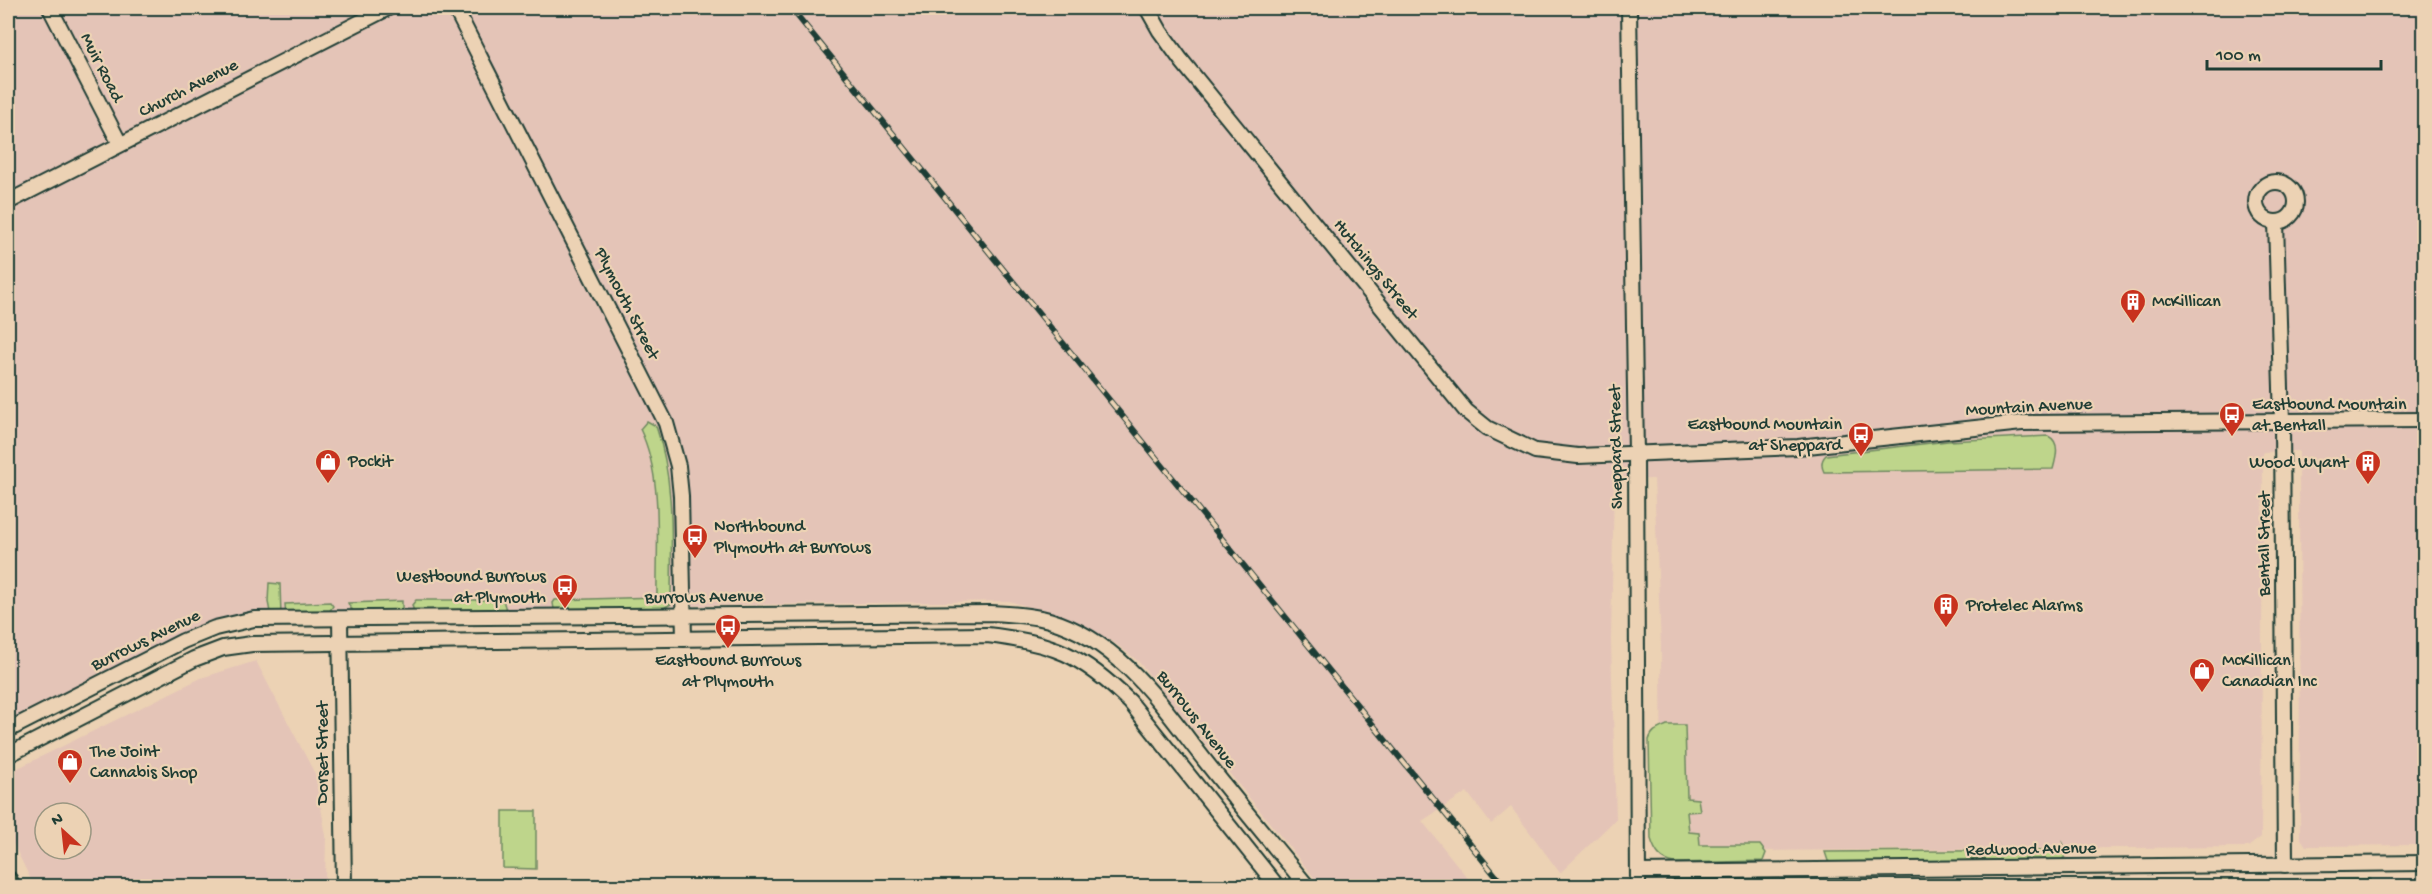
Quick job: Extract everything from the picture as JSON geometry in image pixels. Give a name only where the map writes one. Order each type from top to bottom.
[{"type":"main road","points":[[8,880],[11,886]]},
{"type":"street","name":"Muir Road","points":[[50,8],[120,144]]},
{"type":"street","name":"Church Avenue","points":[[8,202],[388,8]]},
{"type":"street","name":"Plymouth Street","points":[[455,8],[666,423],[678,466],[681,496],[684,639]]},
{"type":"street","name":"Hutchings Street","points":[[1147,8],[1181,60],[1466,411],[1494,432],[1535,451],[1578,456],[1636,454]]},
{"type":"street","name":"Sheppard Street","points":[[1629,8],[1636,454],[1638,886]]},
{"type":"street","name":"Bentall Street","points":[[2276,222],[2282,421],[2285,865]]},
{"type":"street","name":"Mountain Avenue","points":[[1636,454],[1797,447],[2022,423],[2424,420]]},
{"type":"street","name":"Burrows Avenue","points":[[8,730],[183,641],[215,628],[254,619],[1021,614],[1050,621],[1079,633],[1104,648],[1140,678],[1307,886]]},
{"type":"street","name":"Dorset Street","points":[[340,620],[344,886]]},
{"type":"street","name":"Burrows Avenue","points":[[8,755],[194,659],[223,648],[252,644],[987,635],[1046,645],[1068,654],[1108,681],[1130,702],[1277,886]]},
{"type":"street","points":[[118,674],[127,693]]},
{"type":"street","name":"Redwood Avenue","points":[[1638,872],[2424,863]]},
{"type":"shaded area","points":[[8,8],[2424,8],[2424,845],[2306,846],[2300,837],[2299,451],[2263,452],[2261,837],[2248,847],[1744,851],[1662,846],[1661,646],[1654,479],[1614,480],[1611,641],[1616,819],[1560,873],[1511,807],[1491,824],[1467,792],[1422,821],[1474,886],[1321,886],[1138,661],[1116,644],[1076,621],[1009,601],[256,612],[221,618],[8,724]]},
{"type":"shaded area","points":[[256,661],[315,774],[326,836],[325,886],[34,886],[8,833],[8,773],[201,678]]},
{"type":"shaded area","points":[[2424,878],[2424,886],[2370,886],[2370,879]]},
{"type":"green space","points":[[647,421],[656,426],[670,492],[671,604],[658,611],[557,612],[553,603],[555,600],[657,597],[656,490],[648,448],[640,429]]},
{"type":"green space","points":[[2048,436],[2056,446],[2053,469],[1824,472],[1822,465],[1826,455],[1948,441]]},
{"type":"green space","points":[[269,583],[280,584],[281,616],[270,612]]},
{"type":"green space","points":[[416,600],[503,600],[506,610],[499,613],[414,612],[412,605]]},
{"type":"green space","points":[[402,601],[402,613],[380,615],[356,612],[348,603]]},
{"type":"green space","points":[[330,602],[333,606],[329,612],[286,616],[285,604]]},
{"type":"green space","points":[[1667,725],[1685,725],[1687,798],[1698,799],[1700,811],[1687,812],[1689,832],[1699,833],[1700,845],[1760,845],[1766,853],[1763,861],[1675,863],[1662,858],[1654,848],[1651,839],[1649,740],[1654,732]]},
{"type":"green space","points":[[503,811],[536,811],[536,869],[503,868]]},
{"type":"green space","points":[[2063,843],[2068,854],[2062,859],[1833,863],[1828,861],[1825,852],[2062,850]]},
{"type":"green space","points":[[2370,879],[2370,886],[1861,886]]},
{"type":"railway","points":[[791,8],[1504,886]]},
{"type":"place","name":"McKillican","points":[[2133,325]]},
{"type":"place","name":"Eastbound Mountain at Bentall","points":[[2232,438]]},
{"type":"place","name":"Eastbound Mountain at Sheppard","points":[[1861,458]]},
{"type":"place","name":"Pockit","points":[[328,485]]},
{"type":"place","name":"Wood Wyant","points":[[2368,486]]},
{"type":"place","name":"Northbound Plymouth at Burrows","points":[[695,560]]},
{"type":"place","name":"Westbound Burrows at Plymouth","points":[[565,610]]},
{"type":"place","name":"Protelec Alarms","points":[[1946,629]]},
{"type":"place","name":"Eastbound Burrows at Plymouth","points":[[728,650]]},
{"type":"place","name":"McKillican Canadian Inc","points":[[2202,694]]},
{"type":"place","name":"The Joint Cannabis Shop","points":[[70,785]]}]
